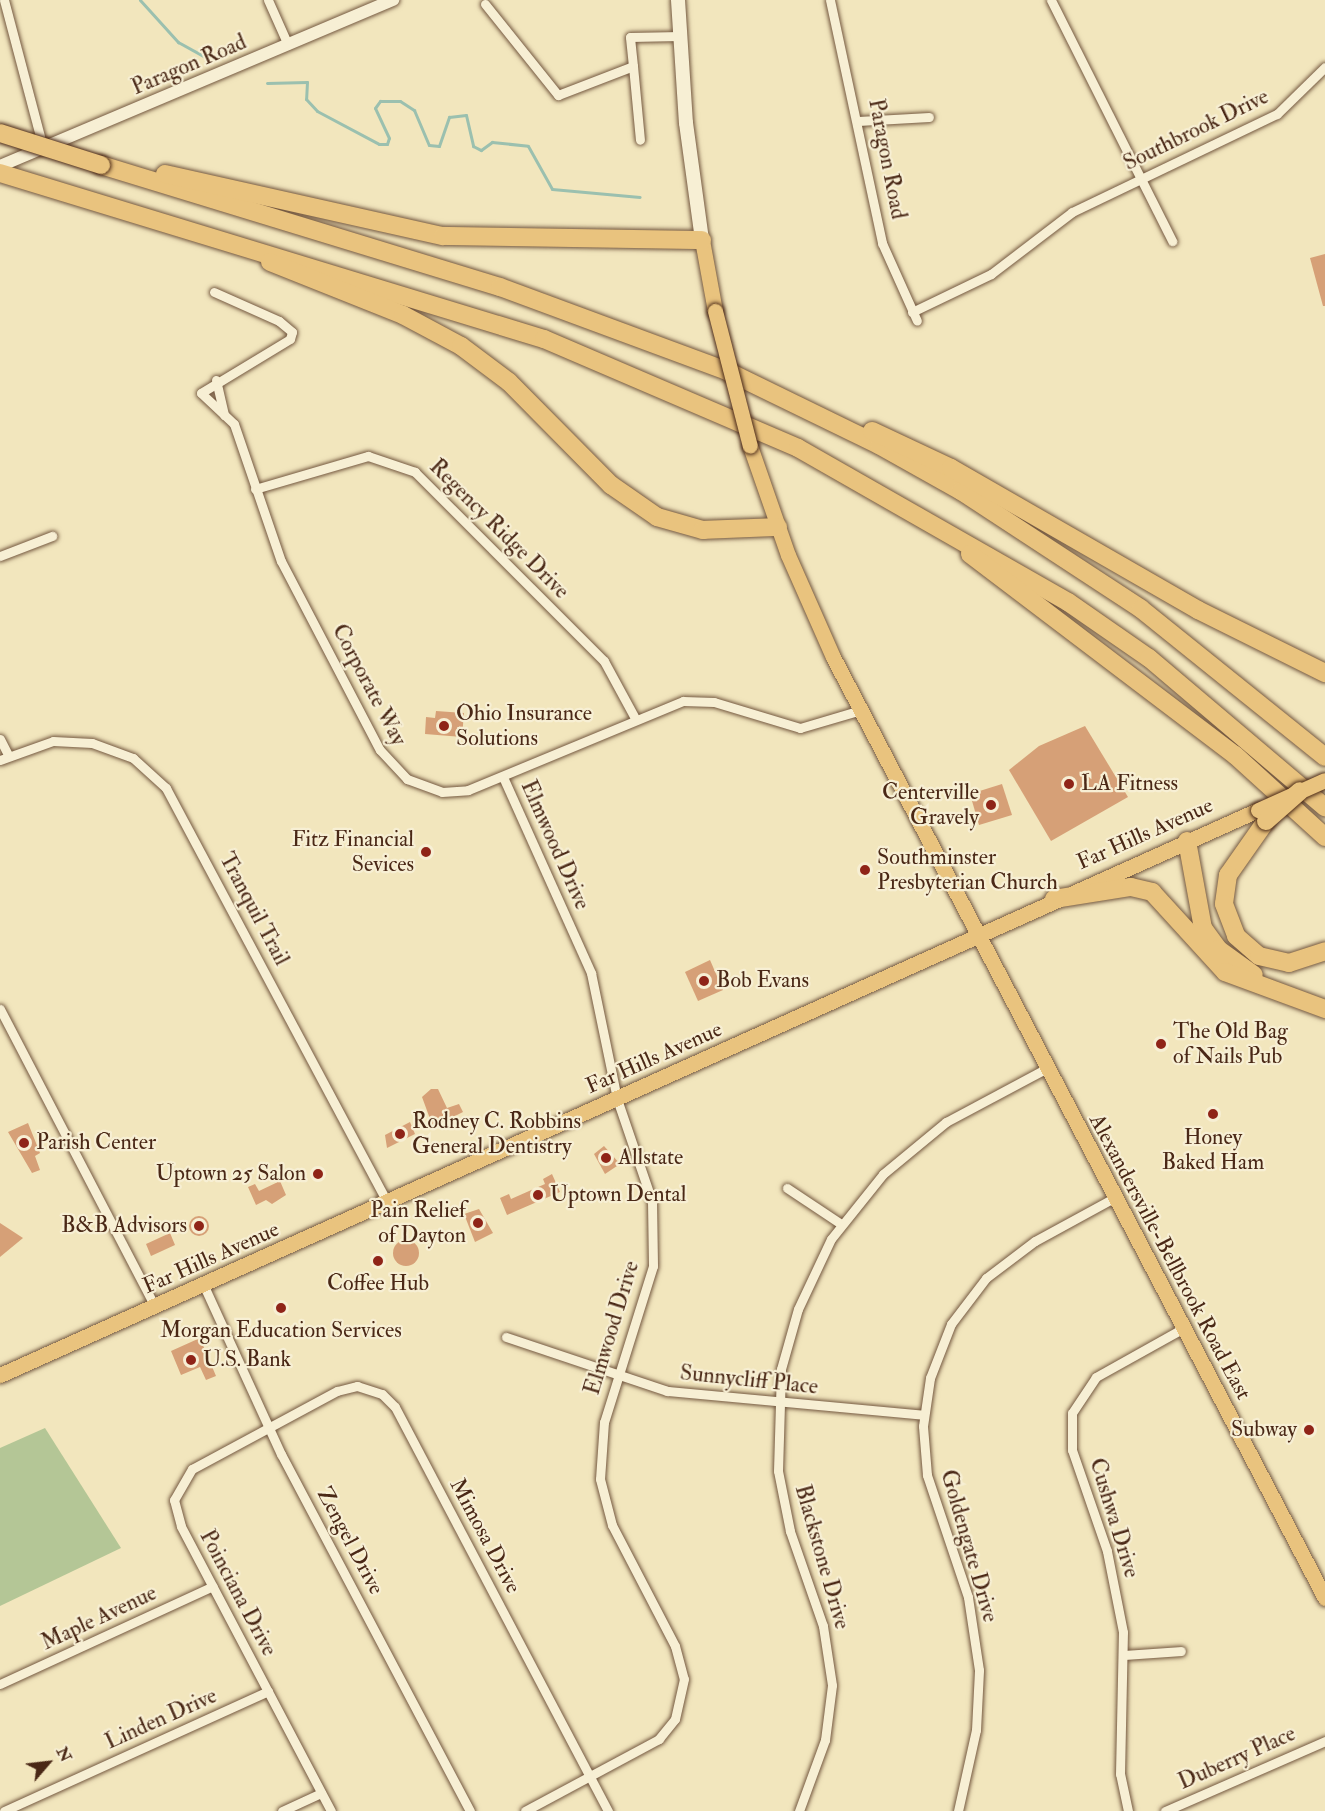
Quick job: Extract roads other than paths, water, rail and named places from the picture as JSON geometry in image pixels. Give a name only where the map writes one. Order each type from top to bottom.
[{"type":"highway","points":[[0,133],[500,286],[649,340],[787,400],[896,440],[942,463],[1198,610],[1325,673]]},
{"type":"highway","points":[[101,165],[192,178],[443,236],[702,240]]},
{"type":"highway","points":[[0,173],[176,224],[543,339],[798,448],[914,511],[1068,602],[1149,658],[1325,807]]},
{"type":"highway","points":[[176,224],[402,315],[460,346],[508,382],[610,485],[657,517],[703,530],[778,528]]},
{"type":"highway","points":[[787,400],[961,491],[1141,609],[1325,757]]},
{"type":"highway","points":[[914,511],[1235,755],[1325,837]]},
{"type":"highway","points":[[1300,791],[1262,815],[1228,875],[1224,904],[1236,936],[1258,956],[1288,963],[1325,951]]},
{"type":"highway","points":[[1187,841],[1198,917],[1209,939],[1228,958],[1283,992]]},
{"type":"highway","points":[[1054,899],[1131,887],[1152,892],[1225,972],[1325,1009]]},
{"type":"main road","points":[[678,0],[702,240]]},
{"type":"main road","name":"Alexandersville-Bellbrook Road East","points":[[702,240],[715,311],[750,446],[778,528],[861,710],[1182,1329],[1325,1598]]},
{"type":"main road","points":[[1300,791],[1325,780]]},
{"type":"main road","name":"Far Hills Avenue","points":[[0,1375],[388,1203],[978,936],[1054,899],[1187,841],[1262,815]]},
{"type":"street","points":[[4,0],[42,144]]},
{"type":"street","points":[[268,0],[288,45]]},
{"type":"street","name":"Paragon Road","points":[[0,166],[42,144],[165,100],[393,0]]},
{"type":"street","name":"Paragon Road","points":[[830,0],[858,121],[882,243],[914,316]]},
{"type":"street","points":[[1051,0],[1172,241]]},
{"type":"street","points":[[485,4],[558,95],[633,66]]},
{"type":"street","points":[[640,140],[630,37],[680,36]]},
{"type":"street","name":"Southbrook Drive","points":[[914,316],[991,274],[1072,212],[1276,114],[1325,67]]},
{"type":"street","points":[[858,121],[929,117]]},
{"type":"street","points":[[214,292],[279,321],[292,333],[290,339],[216,380],[201,393],[224,415]]},
{"type":"street","points":[[216,380],[224,415]]},
{"type":"street","name":"Corporate Way","points":[[224,415],[234,424],[281,561],[387,761],[407,779],[442,792],[468,790],[672,703],[698,700],[800,728],[861,710]]},
{"type":"street","name":"Regency Ridge Drive","points":[[255,489],[368,456],[415,471],[604,661],[635,718]]},
{"type":"street","points":[[0,556],[52,536]]},
{"type":"street","points":[[0,739],[4,757]]},
{"type":"street","name":"Tranquil Trail","points":[[4,757],[53,741],[92,743],[133,758],[166,788],[388,1203]]},
{"type":"street","name":"Elmwood Drive","points":[[503,777],[591,973],[617,1099],[645,1169],[655,1230],[649,1287],[601,1439],[602,1494],[623,1548],[675,1646],[684,1691],[675,1719],[659,1739],[525,1811]]},
{"type":"street","points":[[0,1009],[155,1307]]},
{"type":"street","name":"Blackstone Drive","points":[[799,1811],[825,1740],[832,1678],[823,1626],[784,1509],[777,1403],[798,1309],[841,1224],[882,1175],[923,1138],[1047,1068]]},
{"type":"street","points":[[787,1188],[841,1224]]},
{"type":"street","name":"Goldengate Drive","points":[[958,1811],[976,1730],[976,1645],[959,1569],[927,1475],[924,1415],[943,1340],[974,1292],[1014,1255],[1114,1198]]},
{"type":"street","name":"Zengel Drive","points":[[204,1286],[268,1427],[470,1811]]},
{"type":"street","name":"Cushwa Drive","points":[[1128,1811],[1120,1775],[1125,1654],[1107,1551],[1072,1450],[1072,1413],[1096,1377],[1182,1329]]},
{"type":"street","name":"Sunnycliff Place","points":[[506,1337],[621,1376],[700,1396],[924,1415]]},
{"type":"street","name":"Mimosa Drive","points":[[268,1427],[349,1387],[366,1387],[389,1400],[608,1811]]},
{"type":"street","name":"Poinciana Drive","points":[[268,1427],[192,1469],[176,1491],[177,1515],[331,1811]]},
{"type":"street","name":"Maple Avenue","points":[[0,1684],[213,1586]]},
{"type":"street","points":[[1125,1654],[1181,1651]]},
{"type":"street","name":"Linden Drive","points":[[4,1811],[268,1691]]},
{"type":"street","name":"Duberry Place","points":[[1165,1811],[1325,1741]]},
{"type":"street","points":[[282,1811],[321,1793]]},
{"type":"waterway","points":[[140,0],[178,42],[211,60]]},
{"type":"waterway","points":[[267,83],[307,82],[306,99],[317,111],[379,144],[387,144],[389,138],[375,108],[380,101],[400,101],[414,110],[429,145],[439,146],[449,117],[466,115],[473,146],[481,150],[492,142],[528,146],[552,189],[640,197]]},
{"type":"place","name":"Ohio Insurance Solutions","points":[[444,726]]},
{"type":"place","name":"LA Fitness","points":[[1069,784]]},
{"type":"place","name":"Centerville Gravely","points":[[991,805]]},
{"type":"place","name":"Fitz Financial Sevices","points":[[426,852]]},
{"type":"place","name":"Southminster Presbyterian Church","points":[[865,870]]},
{"type":"place","name":"Bob Evans","points":[[704,981]]},
{"type":"place","name":"The Old Bag of Nails Pub","points":[[1161,1044]]},
{"type":"place","name":"Honey Baked Ham","points":[[1213,1114]]},
{"type":"place","name":"Rodney C. Robbins General Dentistry","points":[[400,1134]]},
{"type":"place","name":"Parish Center","points":[[24,1143]]},
{"type":"place","name":"Allstate","points":[[606,1158]]},
{"type":"place","name":"Uptown 25 Salon","points":[[318,1174]]},
{"type":"place","name":"Uptown Dental","points":[[538,1195]]},
{"type":"place","name":"Pain Relief of Dayton","points":[[478,1223]]},
{"type":"place","name":"B&B Advisors","points":[[199,1226]]},
{"type":"place","name":"Coffee Hub","points":[[378,1261]]},
{"type":"place","name":"Morgan Education Services","points":[[281,1308]]},
{"type":"place","name":"U.S. Bank","points":[[191,1360]]},
{"type":"place","name":"Subway","points":[[1309,1430]]}]
